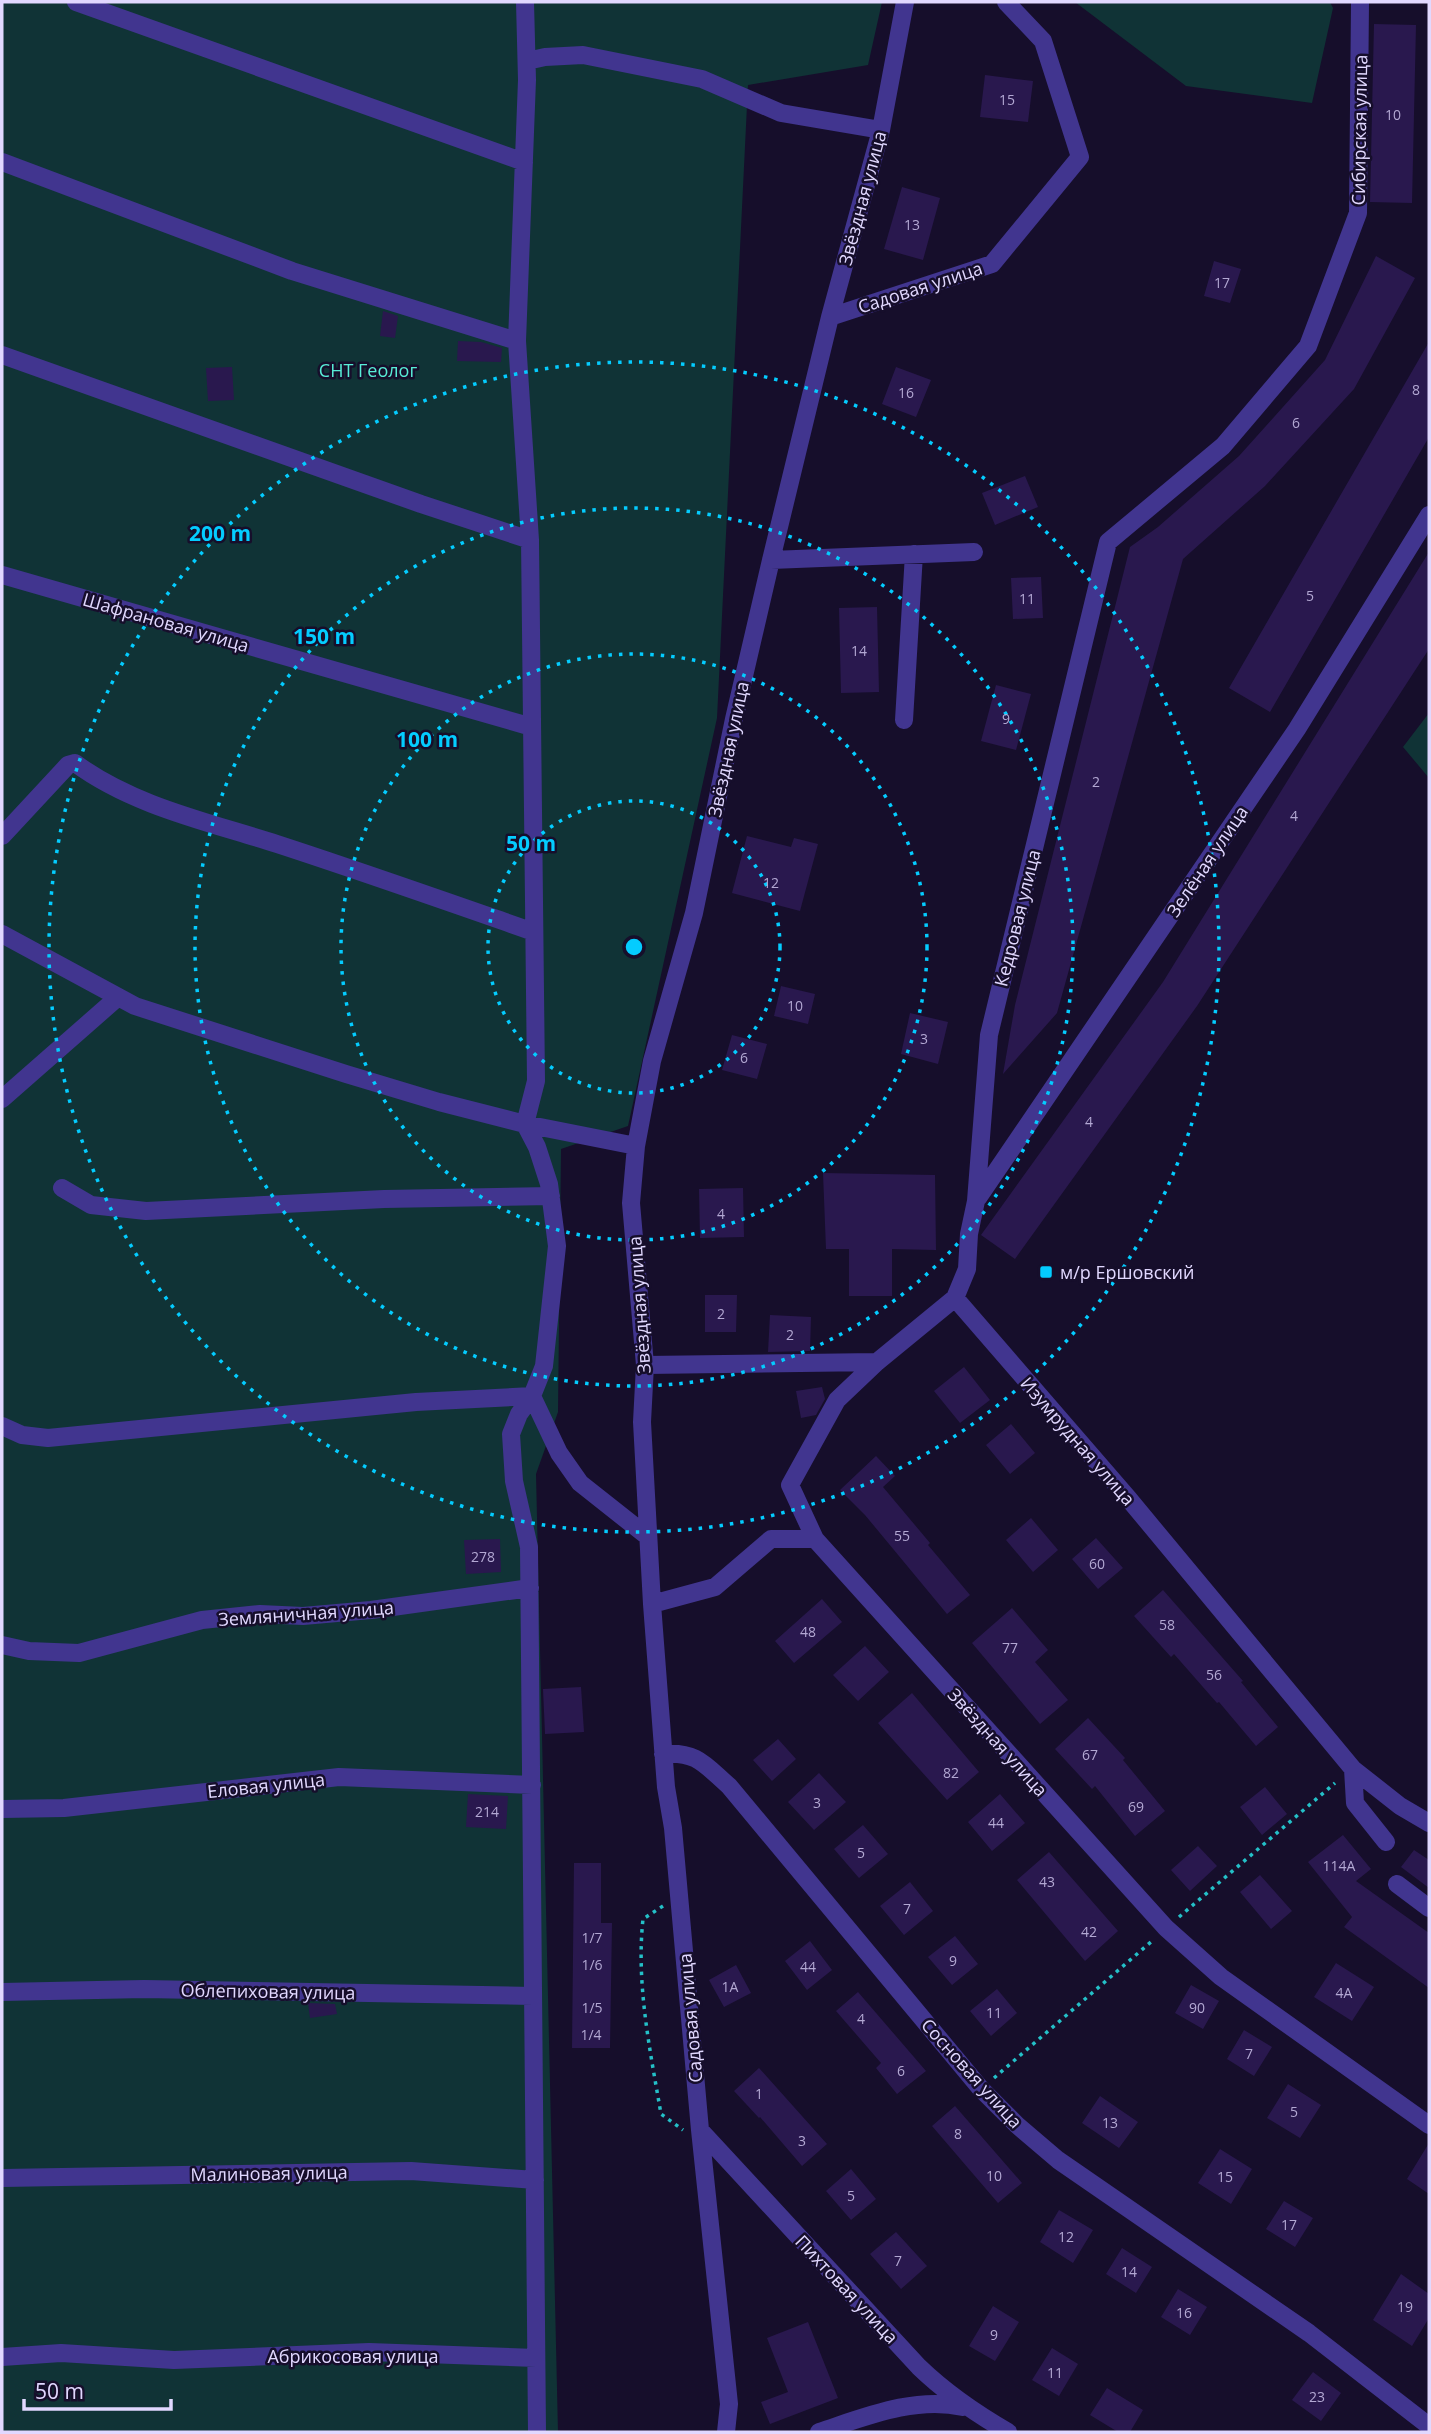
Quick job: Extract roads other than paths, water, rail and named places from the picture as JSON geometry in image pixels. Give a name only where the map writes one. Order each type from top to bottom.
[{"type":"street","points":[[76,2],[524,162]]},
{"type":"street","points":[[525,2],[527,61],[517,341],[530,540],[536,1081],[525,1124],[537,1147],[551,1196],[557,1246],[544,1366],[532,1396],[519,1413],[511,1434],[514,1480],[529,1547],[537,2432]]},
{"type":"street","name":"Звёздная улица","points":[[652,1604],[642,1422],[645,1365],[631,1202],[636,1146],[652,1061],[694,913],[734,719],[771,560],[830,317],[881,130],[905,2]]},
{"type":"street","name":"Садовая улица","points":[[830,317],[992,264],[1080,157],[1042,41],[1006,2]]},
{"type":"street","name":"Сибирская улица","points":[[1108,542],[1223,446],[1308,346],[1358,213],[1360,2]]},
{"type":"street","points":[[527,61],[583,55],[702,79],[781,113],[881,130]]},
{"type":"street","points":[[2,162],[292,271],[517,341]]},
{"type":"street","points":[[2,355],[408,500],[530,540]]},
{"type":"street","name":"Зелёная улица","points":[[976,1201],[1297,729],[1429,515]]},
{"type":"street","name":"Кедровая улица","points":[[955,1298],[967,1269],[969,1234],[976,1201],[989,1035],[1108,542]]},
{"type":"street","points":[[771,560],[974,552]]},
{"type":"street","points":[[904,720],[914,554]]},
{"type":"street","name":"Шафрановая улица","points":[[2,575],[532,727]]},
{"type":"street","points":[[2,836],[68,765],[75,763],[99,780],[145,801],[336,863],[534,932]]},
{"type":"street","points":[[2,934],[135,1006],[346,1074],[525,1124],[636,1146]]},
{"type":"street","points":[[2,1099],[117,998]]},
{"type":"street","points":[[62,1188],[91,1205],[146,1211],[384,1199],[551,1196]]},
{"type":"street","points":[[645,1365],[877,1362],[955,1298]]},
{"type":"street","name":"Изумрудная улица","points":[[955,1298],[1128,1498],[1353,1769],[1400,1806],[1429,1823]]},
{"type":"street","name":"Звёздная улица","points":[[877,1362],[837,1400],[790,1485],[815,1539],[1166,1928],[1222,1977],[1429,2125]]},
{"type":"street","points":[[2,1426],[22,1435],[48,1438],[416,1402],[532,1396]]},
{"type":"street","points":[[532,1396],[559,1453],[580,1483],[647,1536]]},
{"type":"street","points":[[652,1604],[715,1587],[771,1539],[815,1539]]},
{"type":"street","name":"Земляничная улица","points":[[2,1646],[29,1651],[79,1653],[202,1620],[260,1614],[303,1616],[371,1610],[530,1588]]},
{"type":"street","name":"Садовая улица","points":[[652,1604],[663,1754],[673,1828],[729,2404],[726,2432]]},
{"type":"street","name":"Сосновая улица","points":[[663,1754],[683,1753],[700,1761],[729,1786],[982,2089],[1017,2125],[1058,2160],[1309,2333],[1429,2426]]},
{"type":"street","points":[[1353,1769],[1355,1802],[1386,1842]]},
{"type":"street","name":"Еловая улица","points":[[2,1809],[64,1808],[339,1777],[531,1785]]},
{"type":"street","points":[[1397,1884],[1429,1908]]},
{"type":"street","name":"Облепиховая улица","points":[[2,1992],[144,1989],[534,1996]]},
{"type":"street","name":"Пихтовая улица","points":[[701,2137],[943,2390],[967,2408],[1009,2432]]},
{"type":"street","name":"Малиновая улица","points":[[2,2178],[411,2171],[535,2180]]},
{"type":"street","name":"Абрикосовая улица","points":[[2,2357],[61,2353],[174,2360],[369,2352],[537,2358]]},
{"type":"street","points":[[819,2432],[873,2414],[919,2404],[944,2403],[967,2408]]},
{"type":"place","name":"м/р Ершовский","points":[[1046,1272]]},
{"type":"park label","name":"СНТ Геолог","points":[[368,370]]}]
